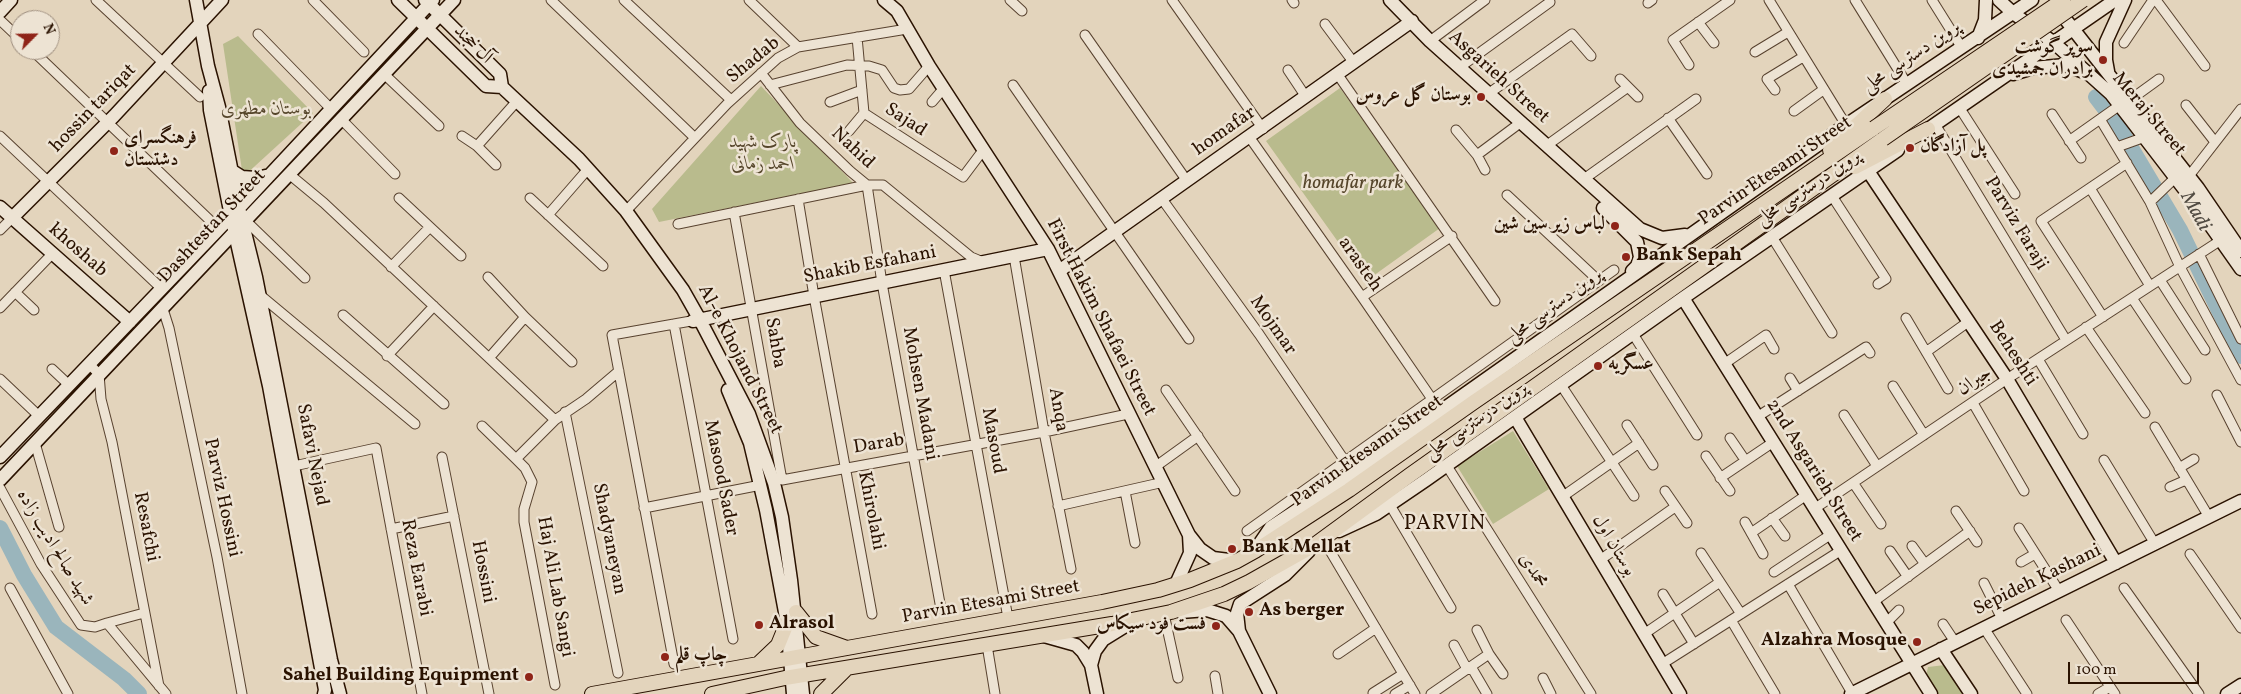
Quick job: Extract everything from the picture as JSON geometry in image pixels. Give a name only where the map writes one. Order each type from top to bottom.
[{"type":"main road","name":"Parvin Etesami Street","points":[[712,694],[797,677],[987,646],[1168,613],[1241,586],[1318,542],[1808,192],[1878,134],[2064,0]]},
{"type":"main road","name":"Parvin Etesami Street","points":[[592,694],[1102,602],[1176,584],[1237,560],[1255,551],[1349,490],[1794,183],[1878,134],[2083,0]]},
{"type":"main road","points":[[1794,183],[1885,99]]},
{"type":"main road","points":[[1808,192],[1932,127]]},
{"type":"main road","points":[[757,664],[778,646],[792,618],[816,637],[847,648]]},
{"type":"main road","points":[[821,694],[846,670]]},
{"type":"main road","points":[[742,687],[763,694]]},
{"type":"street","points":[[0,12],[11,0]]},
{"type":"street","points":[[96,0],[200,97]]},
{"type":"street","points":[[196,0],[208,66],[219,107],[231,170],[235,212]]},
{"type":"street","points":[[200,24],[222,0]]},
{"type":"street","points":[[312,0],[364,52]]},
{"type":"street","name":"آل خجند","points":[[398,0],[428,27],[486,86],[502,87],[500,74],[439,15],[429,1]]},
{"type":"street","name":"Dashtestan Street","points":[[0,480],[454,0]]},
{"type":"street","points":[[551,0],[695,138]]},
{"type":"street","points":[[624,0],[731,100]]},
{"type":"street","points":[[749,0],[798,48]]},
{"type":"street","name":"First Hakim Shafaei Street","points":[[884,0],[897,11],[929,66],[1048,249],[1189,535]]},
{"type":"street","points":[[1010,0],[1022,11]]},
{"type":"street","points":[[1172,0],[1263,129]]},
{"type":"street","name":"Asgarieh Street","points":[[1390,0],[1430,41],[1640,229],[1662,238],[1690,234]]},
{"type":"street","points":[[1430,41],[1485,0]]},
{"type":"street","points":[[1688,65],[1673,40],[1730,0]]},
{"type":"street","points":[[1769,0],[1846,125]]},
{"type":"street","points":[[1855,0],[1907,84]]},
{"type":"street","points":[[1932,0],[1962,48]]},
{"type":"street","points":[[1978,38],[1985,20],[1986,0]]},
{"type":"street","name":"Meraj Street","points":[[1999,0],[2013,13],[2053,42],[2111,94],[2125,103],[2189,176],[2241,251]]},
{"type":"street","name":"پروین دسترسی محلی","points":[[1255,551],[1271,527],[1353,473],[1846,125],[2032,0]]},
{"type":"street","name":"Meraj Street","points":[[2051,0],[2109,74],[2145,137],[2176,177],[2241,269]]},
{"type":"street","points":[[2076,0],[2091,10],[2113,0]]},
{"type":"street","name":"پروین درسترسی محلی","points":[[1318,542],[1376,514],[1390,505],[1683,298],[2113,0]]},
{"type":"street","points":[[2109,74],[2106,60],[2106,42],[2125,0]]},
{"type":"street","points":[[2124,43],[2154,0],[2205,66]]},
{"type":"street","name":"Dashtestan Street","points":[[1,453],[219,229],[429,1]]},
{"type":"street","points":[[1460,67],[1550,2]]},
{"type":"street","points":[[0,20],[10,30]]},
{"type":"street","name":"homafar","points":[[1059,271],[1263,129],[1412,21]]},
{"type":"street","points":[[1698,22],[1714,43]]},
{"type":"street","name":"hossin tariqat","points":[[12,218],[108,122],[200,24]]},
{"type":"street","points":[[1325,24],[1354,63]]},
{"type":"street","name":"Shadab","points":[[626,211],[731,100],[778,58],[798,48],[907,28]]},
{"type":"street","points":[[1978,38],[1996,29],[2008,30],[2017,36],[2020,47],[2016,64],[2002,78]]},
{"type":"street","points":[[1755,52],[1788,32]]},
{"type":"street","points":[[258,34],[330,109]]},
{"type":"street","points":[[1488,94],[1572,34],[1591,56]]},
{"type":"street","points":[[1085,35],[1187,181]]},
{"type":"street","name":"Sajad","points":[[857,37],[864,113],[963,177],[984,149]]},
{"type":"street","points":[[2070,58],[2072,51],[2079,46],[2086,46]]},
{"type":"street","points":[[1775,90],[1767,79],[1803,57]]},
{"type":"street","points":[[43,60],[219,229]]},
{"type":"street","points":[[770,85],[847,65],[882,70],[894,88],[900,90],[909,89],[929,66]]},
{"type":"street","points":[[2002,78],[2033,68],[2066,65],[2088,74]]},
{"type":"street","points":[[208,66],[210,110],[235,212]]},
{"type":"street","points":[[1288,70],[1306,97]]},
{"type":"street","name":"Nahid","points":[[761,73],[800,123],[850,171],[867,185],[883,184],[972,257],[983,262]]},
{"type":"street","points":[[384,74],[439,126]]},
{"type":"street","points":[[1338,75],[1452,236],[1495,301]]},
{"type":"street","points":[[1620,78],[1638,97]]},
{"type":"street","points":[[2070,141],[2159,79]]},
{"type":"street","points":[[1013,85],[1189,339]]},
{"type":"street","name":"Al-e Khojand Street","points":[[502,87],[588,169],[626,211],[683,290],[750,444],[792,618]]},
{"type":"street","points":[[1546,146],[1628,87]]},
{"type":"street","points":[[932,102],[944,88]]},
{"type":"street","points":[[830,102],[862,90]]},
{"type":"street","points":[[1794,111],[1824,90]]},
{"type":"street","points":[[1584,179],[1696,99]]},
{"type":"street","points":[[477,146],[517,101]]},
{"type":"street","points":[[2186,105],[2215,142]]},
{"type":"street","points":[[1959,107],[2015,194]]},
{"type":"street","points":[[2189,176],[2241,109]]},
{"type":"street","points":[[849,131],[864,113]]},
{"type":"street","points":[[2052,114],[2081,158]]},
{"type":"street","points":[[1668,118],[1707,174]]},
{"type":"street","points":[[341,119],[395,174]]},
{"type":"street","points":[[2100,119],[2150,202],[2180,266],[2241,380]]},
{"type":"street","points":[[1477,155],[1520,123]]},
{"type":"street","name":"Parviz Faraji","points":[[1932,127],[2066,340]]},
{"type":"street","points":[[1456,130],[1477,155],[1485,170]]},
{"type":"street","points":[[0,136],[162,288]]},
{"type":"street","points":[[462,136],[477,146],[496,165]]},
{"type":"street","points":[[2117,147],[2145,137]]},
{"type":"street","name":"arasteh","points":[[1250,138],[1362,297],[1439,412]]},
{"type":"street","points":[[2103,317],[2040,219],[2127,163]]},
{"type":"street","points":[[548,215],[588,169]]},
{"type":"street","points":[[231,170],[242,177],[256,178],[270,174]]},
{"type":"street","name":"Beheshti","points":[[1868,171],[2007,379],[2116,563]]},
{"type":"street","points":[[289,174],[434,306],[555,420]]},
{"type":"street","points":[[2150,202],[2176,177]]},
{"type":"street","name":"Asgarieh Street","points":[[1584,179],[1589,192],[1637,242]]},
{"type":"street","points":[[678,224],[867,185]]},
{"type":"street","name":"Mohsen Madani","points":[[867,185],[882,283],[941,609]]},
{"type":"street","points":[[2090,188],[2150,286]]},
{"type":"street","points":[[1507,195],[1599,281]]},
{"type":"street","points":[[1832,196],[1886,278],[1878,284]]},
{"type":"street","points":[[399,198],[462,256]]},
{"type":"street","points":[[530,198],[603,266]]},
{"type":"street","name":"Khirolahi","points":[[798,199],[872,614]]},
{"type":"street","name":"Mojmar","points":[[1162,199],[1259,334],[1353,473]]},
{"type":"street","name":"khoshab","points":[[0,207],[130,322]]},
{"type":"street","name":"Safavi Nejad","points":[[235,212],[242,225],[269,386],[325,693]]},
{"type":"street","name":"Sahba","points":[[734,212],[782,480]]},
{"type":"street","points":[[0,230],[12,218]]},
{"type":"street","points":[[242,225],[304,278]]},
{"type":"street","points":[[391,267],[430,227]]},
{"type":"street","points":[[1637,242],[1642,247],[1651,247],[1654,243],[1650,234]]},
{"type":"street","points":[[1362,297],[1452,236]]},
{"type":"street","points":[[1772,237],[1832,333]]},
{"type":"street","name":"جیران","points":[[1814,509],[1854,484],[1877,466],[2066,340],[2221,240]]},
{"type":"street","points":[[1620,283],[1637,266],[1640,257],[1637,242]]},
{"type":"street","name":"Shakib Esfahani","points":[[695,321],[1048,249]]},
{"type":"street","points":[[0,308],[52,254]]},
{"type":"street","points":[[2199,254],[2241,339]]},
{"type":"street","name":"Anqa","points":[[1014,256],[1044,432],[1071,569]]},
{"type":"street","name":"Masoud","points":[[944,270],[1008,618]]},
{"type":"street","points":[[1247,531],[1614,270]]},
{"type":"street","points":[[488,277],[525,317],[572,362]]},
{"type":"street","name":"Safavi Nejad","points":[[252,279],[260,294],[339,693]]},
{"type":"street","points":[[2160,280],[2204,350]]},
{"type":"street","points":[[16,292],[34,310]]},
{"type":"street","points":[[260,294],[415,424]]},
{"type":"street","name":"2nd Asgarieh Street","points":[[1683,298],[1805,496],[1931,694]]},
{"type":"street","points":[[2132,298],[2186,379]]},
{"type":"street","points":[[387,356],[434,306]]},
{"type":"street","name":"Parviz Hossini","points":[[163,309],[169,328],[213,538],[242,694]]},
{"type":"street","points":[[343,315],[387,356],[444,404]]},
{"type":"street","points":[[489,358],[525,317]]},
{"type":"street","points":[[1906,318],[1948,389]]},
{"type":"street","points":[[674,664],[612,335],[695,321]]},
{"type":"street","name":"Al-e Khojand Street","points":[[695,321],[749,414],[764,451],[782,517],[797,677]]},
{"type":"street","points":[[1926,352],[1968,322]]},
{"type":"street","name":"Masood Sader","points":[[674,324],[733,639]]},
{"type":"street","points":[[2086,327],[2144,413]]},
{"type":"street","points":[[1633,334],[1697,435]]},
{"type":"street","points":[[1724,364],[1766,335],[1774,349]]},
{"type":"street","points":[[1757,417],[1866,347],[1870,353]]},
{"type":"street","points":[[2038,359],[2084,434]]},
{"type":"street","points":[[89,364],[99,374]]},
{"type":"street","points":[[52,369],[69,385]]},
{"type":"street","points":[[516,459],[555,420],[619,371]]},
{"type":"street","name":"Resafchi","points":[[99,374],[102,400],[112,442],[159,686]]},
{"type":"street","points":[[1790,378],[1798,391]]},
{"type":"street","points":[[0,379],[39,416]]},
{"type":"street","points":[[1561,385],[1634,496]]},
{"type":"street","points":[[1893,386],[1924,435]]},
{"type":"street","points":[[1166,390],[1235,491]]},
{"type":"street","points":[[2217,395],[2241,442]]},
{"type":"street","points":[[1973,403],[2024,491]]},
{"type":"street","name":"Shadyaneyan","points":[[565,412],[618,673]]},
{"type":"street","name":"Darab","points":[[782,480],[1044,432],[1128,414]]},
{"type":"street","points":[[1844,415],[1877,466]]},
{"type":"street","name":"بوستان اول","points":[[1515,417],[1680,694]]},
{"type":"street","points":[[1627,425],[1653,465]]},
{"type":"street","name":"Haj Ali Lab Sangi","points":[[482,426],[525,468],[532,482],[524,509],[524,522],[555,684]]},
{"type":"street","points":[[2155,427],[2209,517]]},
{"type":"street","points":[[1155,467],[1198,436]]},
{"type":"street","points":[[1730,438],[1745,460]]},
{"type":"street","points":[[34,443],[59,527]]},
{"type":"street","points":[[1562,497],[1639,443]]},
{"type":"street","points":[[1720,478],[1772,443]]},
{"type":"street","name":"Reza Earabi","points":[[294,466],[376,448],[422,694]]},
{"type":"street","points":[[1706,456],[1730,491]]},
{"type":"street","name":"Hossini","points":[[442,457],[489,694]]},
{"type":"street","points":[[2179,468],[2194,459]]},
{"type":"street","points":[[2104,460],[2155,544]]},
{"type":"street","name":"محمدی","points":[[1447,466],[1591,694]]},
{"type":"street","points":[[2170,487],[2186,480]]},
{"type":"street","points":[[1058,506],[1164,482]]},
{"type":"street","points":[[1854,484],[1880,524]]},
{"type":"street","points":[[644,508],[761,485]]},
{"type":"street","name":"شهید صالح ادیب زاده","points":[[0,488],[41,564],[81,625],[94,627],[107,623],[166,694]]},
{"type":"street","points":[[1125,491],[1135,543]]},
{"type":"street","points":[[1665,491],[1687,524]]},
{"type":"street","points":[[1751,533],[1805,496]]},
{"type":"street","name":"Sepideh Kashani","points":[[1852,694],[2241,502]]},
{"type":"street","points":[[1390,505],[1451,608]]},
{"type":"street","points":[[1600,560],[1675,507]]},
{"type":"street","points":[[1956,511],[1977,542]]},
{"type":"street","points":[[391,530],[454,516]]},
{"type":"street","points":[[1772,518],[1785,536]]},
{"type":"street","points":[[1745,522],[1763,554]]},
{"type":"street","points":[[2019,528],[2059,591]]},
{"type":"street","points":[[1873,602],[1970,531]]},
{"type":"street","points":[[1189,535],[1200,549],[1213,558],[1237,560]]},
{"type":"street","points":[[1176,584],[1190,553],[1189,535]]},
{"type":"street","points":[[1774,572],[1830,535]]},
{"type":"street","points":[[1239,631],[1237,613],[1240,604],[1285,575],[1318,542],[1376,628],[1415,694]]},
{"type":"street","points":[[1912,546],[1925,564]]},
{"type":"street","points":[[1662,664],[1840,551]]},
{"type":"street","points":[[1890,551],[1908,577]]},
{"type":"street","points":[[1701,553],[1741,614]]},
{"type":"street","points":[[2021,562],[2035,554]]},
{"type":"street","points":[[2190,554],[2241,628]]},
{"type":"street","points":[[1644,634],[1720,582]]},
{"type":"street","points":[[1984,582],[2002,619]]},
{"type":"street","points":[[1788,584],[1852,694]]},
{"type":"street","points":[[10,588],[68,694]]},
{"type":"street","points":[[2124,588],[2199,694]]},
{"type":"street","points":[[1663,594],[1694,644]]},
{"type":"street","points":[[1886,623],[1899,610]]},
{"type":"street","points":[[1178,678],[1168,613],[1216,611],[1226,616],[1239,631],[1270,694]]},
{"type":"street","points":[[107,623],[144,613]]},
{"type":"street","points":[[1091,665],[1095,651],[1103,640],[1138,619]]},
{"type":"street","points":[[1731,620],[1775,694]]},
{"type":"street","points":[[2066,620],[2112,690],[2098,694]]},
{"type":"street","points":[[1943,624],[1955,642]]},
{"type":"street","points":[[1338,654],[1376,628]]},
{"type":"street","points":[[1984,628],[2027,694]]},
{"type":"street","points":[[1477,630],[1489,654],[1504,674]]},
{"type":"street","points":[[1044,636],[1076,645],[1083,652],[1091,665],[1096,694]]},
{"type":"street","points":[[1454,645],[1467,669]]},
{"type":"street","points":[[987,646],[995,694]]},
{"type":"street","points":[[1941,649],[1971,694]]},
{"type":"street","points":[[1431,694],[1489,654]]},
{"type":"street","points":[[1467,669],[1473,670],[1487,694]]},
{"type":"street","points":[[1373,693],[1403,674]]},
{"type":"street","points":[[1215,676],[1218,694]]},
{"type":"street","points":[[793,694],[797,677]]},
{"type":"street","points":[[797,677],[803,694]]},
{"type":"street","points":[[1543,678],[1551,694]]},
{"type":"street","points":[[1395,694],[1410,685]]},
{"type":"street","points":[[2227,694],[2241,685]]},
{"type":"green space","name":"بوستان مطهری","points":[[238,36],[313,113],[243,177],[223,44]]},
{"type":"green space","name":"پارک شهید احمد زمانی","points":[[761,86],[853,183],[659,222],[652,209]]},
{"type":"green space","name":"homafar park","points":[[1340,88],[1440,228],[1366,281],[1266,141]]},
{"type":"green space","points":[[1513,431],[1549,489],[1493,524],[1457,466]]},
{"type":"green space","points":[[1945,665],[1964,694],[1938,694],[1926,676],[1928,667]]},
{"type":"waterway","name":"Madi","points":[[2096,97],[2118,126],[2180,230],[2241,356]]},
{"type":"waterway","points":[[0,528],[24,575],[56,627],[124,679],[139,694]]},
{"type":"place","name":"سوپر گوشت برادران جمشیدی","points":[[2103,60]]},
{"type":"place","name":"بوستان گل عروس","points":[[1481,97]]},
{"type":"place","name":"پل آزادگان","points":[[1910,148]]},
{"type":"place","name":"فرهنگسرای دشتستان","points":[[114,151]]},
{"type":"place","name":"لباس زیر سین شین","points":[[1615,226]]},
{"type":"place","name":"Bank Sepah","points":[[1626,257]]},
{"type":"place","name":"عسگریه","points":[[1598,366]]},
{"type":"place","name":"Bank Mellat","points":[[1232,549]]},
{"type":"place","name":"As berger","points":[[1249,612]]},
{"type":"place","name":"Alrasol","points":[[759,625]]},
{"type":"place","name":"فست فود سیکاس","points":[[1216,626]]},
{"type":"place","name":"Alzahra Mosque","points":[[1917,642]]},
{"type":"place","name":"چاپ قلم","points":[[665,657]]},
{"type":"place","name":"Sahel Building Equipment","points":[[529,677]]},
{"type":"district","name":"PARVIN","points":[[1445,525]]}]
